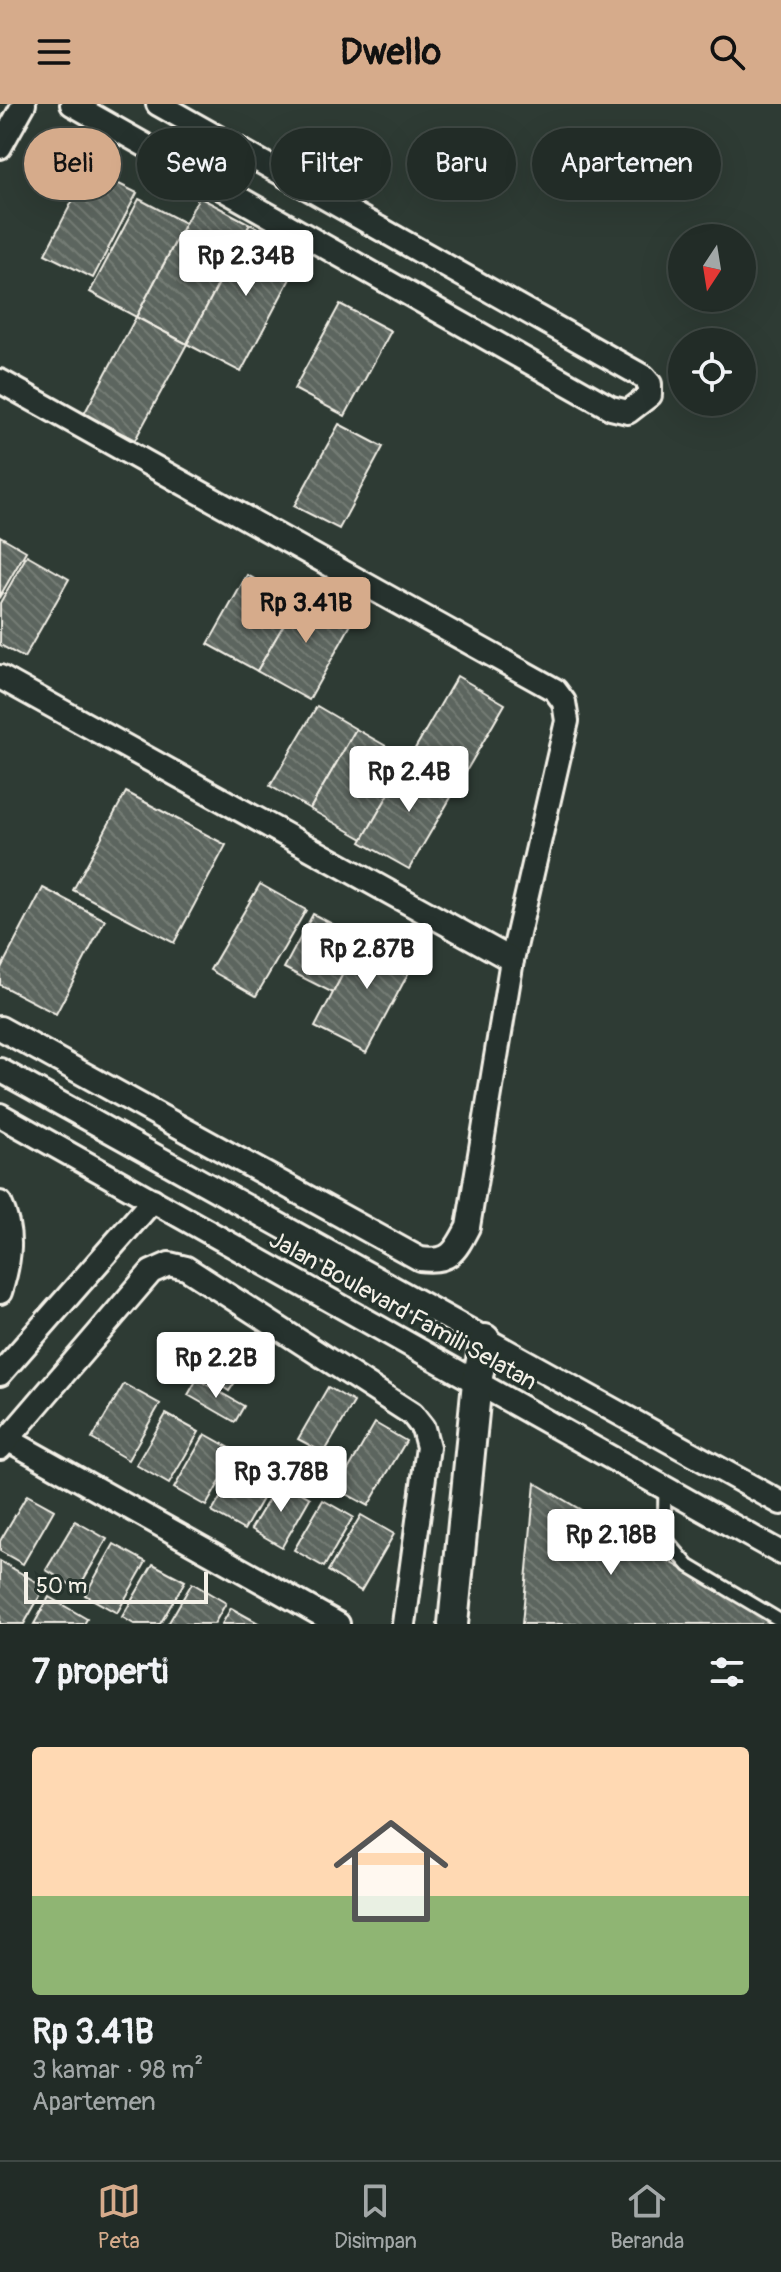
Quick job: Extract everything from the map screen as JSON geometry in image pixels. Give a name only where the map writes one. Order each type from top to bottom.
[{"type":"street","points":[[0,147],[24,104]]},
{"type":"street","points":[[72,104],[611,408],[628,412],[650,395],[650,384],[644,377],[158,104]]},
{"type":"street","points":[[0,381],[555,690],[564,702],[567,721],[512,960],[468,1227],[456,1250],[438,1261],[420,1259],[0,1028]]},
{"type":"street","points":[[0,677],[512,960]]},
{"type":"street","name":"Jalan Boulevard Famili Selatan","points":[[0,1070],[781,1503]]},
{"type":"street","name":"Jalan Boulevard Famili Selatan","points":[[0,1115],[781,1553]]},
{"type":"street","points":[[0,1374],[153,1200]]},
{"type":"street","points":[[0,1203],[7,1217],[11,1253],[0,1292]]},
{"type":"street","points":[[338,1624],[4,1444],[151,1272],[169,1264],[186,1268],[412,1414],[423,1428],[428,1447],[404,1624]]},
{"type":"street","points":[[453,1624],[477,1382],[485,1339]]},
{"type":"lane","points":[[665,1488],[664,1537],[689,1566],[781,1621]]},
{"type":"building","points":[[121,185],[137,193],[93,278],[45,254],[73,200],[121,200]]},
{"type":"building","points":[[138,200],[185,223],[136,317],[90,292]]},
{"type":"building","points":[[197,200],[205,200],[250,224],[187,344],[136,317]]},
{"type":"building","points":[[250,224],[304,252],[241,372],[187,344]]},
{"type":"building","points":[[340,304],[391,331],[345,416],[294,389]]},
{"type":"building","points":[[136,317],[187,344],[135,440],[84,414]]},
{"type":"building","points":[[339,424],[383,447],[339,529],[294,506]]},
{"type":"building","points":[[0,536],[26,551],[0,596]]},
{"type":"building","points":[[27,555],[69,579],[24,658],[0,645],[0,603]]},
{"type":"building","points":[[247,575],[297,602],[257,671],[208,644]]},
{"type":"building","points":[[303,591],[354,619],[309,700],[257,671]]},
{"type":"building","points":[[457,676],[505,704],[457,787],[409,759]]},
{"type":"building","points":[[317,706],[356,729],[310,809],[270,786]]},
{"type":"building","points":[[356,729],[409,759],[363,839],[310,809]]},
{"type":"building","points":[[409,759],[457,787],[409,869],[361,842]]},
{"type":"building","points":[[126,792],[226,845],[174,943],[73,890]]},
{"type":"building","points":[[260,884],[306,910],[256,996],[210,970]]},
{"type":"building","points":[[43,888],[105,920],[56,1014],[0,985],[0,970]]},
{"type":"building","points":[[313,914],[361,939],[333,993],[284,968]]},
{"type":"building","points":[[367,928],[418,955],[366,1053],[315,1027]]},
{"type":"building","points":[[226,1337],[253,1355],[229,1391],[202,1373]]},
{"type":"building","points":[[197,1379],[244,1406],[235,1422],[188,1395]]},
{"type":"building","points":[[124,1384],[160,1404],[128,1460],[92,1439]]},
{"type":"building","points":[[328,1387],[354,1402],[324,1453],[298,1439]]},
{"type":"building","points":[[166,1414],[199,1432],[169,1484],[136,1465]]},
{"type":"building","points":[[375,1423],[406,1441],[368,1506],[337,1489]]},
{"type":"building","points":[[205,1434],[237,1452],[206,1506],[174,1488]]},
{"type":"building","points":[[242,1460],[274,1478],[244,1530],[212,1512]]},
{"type":"building","points":[[280,1481],[310,1498],[282,1547],[251,1529]]},
{"type":"building","points":[[535,1483],[708,1584],[774,1624],[522,1624]]},
{"type":"building","points":[[27,1495],[54,1510],[23,1564],[0,1551],[0,1541]]},
{"type":"building","points":[[323,1500],[353,1517],[324,1567],[294,1550]]},
{"type":"building","points":[[361,1515],[394,1534],[361,1591],[328,1571]]},
{"type":"building","points":[[75,1521],[107,1539],[78,1589],[46,1570]]},
{"type":"building","points":[[114,1544],[146,1562],[117,1613],[85,1595]]},
{"type":"building","points":[[0,1561],[45,1587],[24,1624],[0,1624]]},
{"type":"building","points":[[153,1564],[185,1581],[160,1624],[134,1624],[122,1617]]},
{"type":"building","points":[[192,1583],[226,1603],[214,1624],[168,1624]]},
{"type":"building","points":[[49,1597],[87,1619],[84,1624],[34,1624]]},
{"type":"building","points":[[231,1608],[260,1624],[222,1624]]}]
